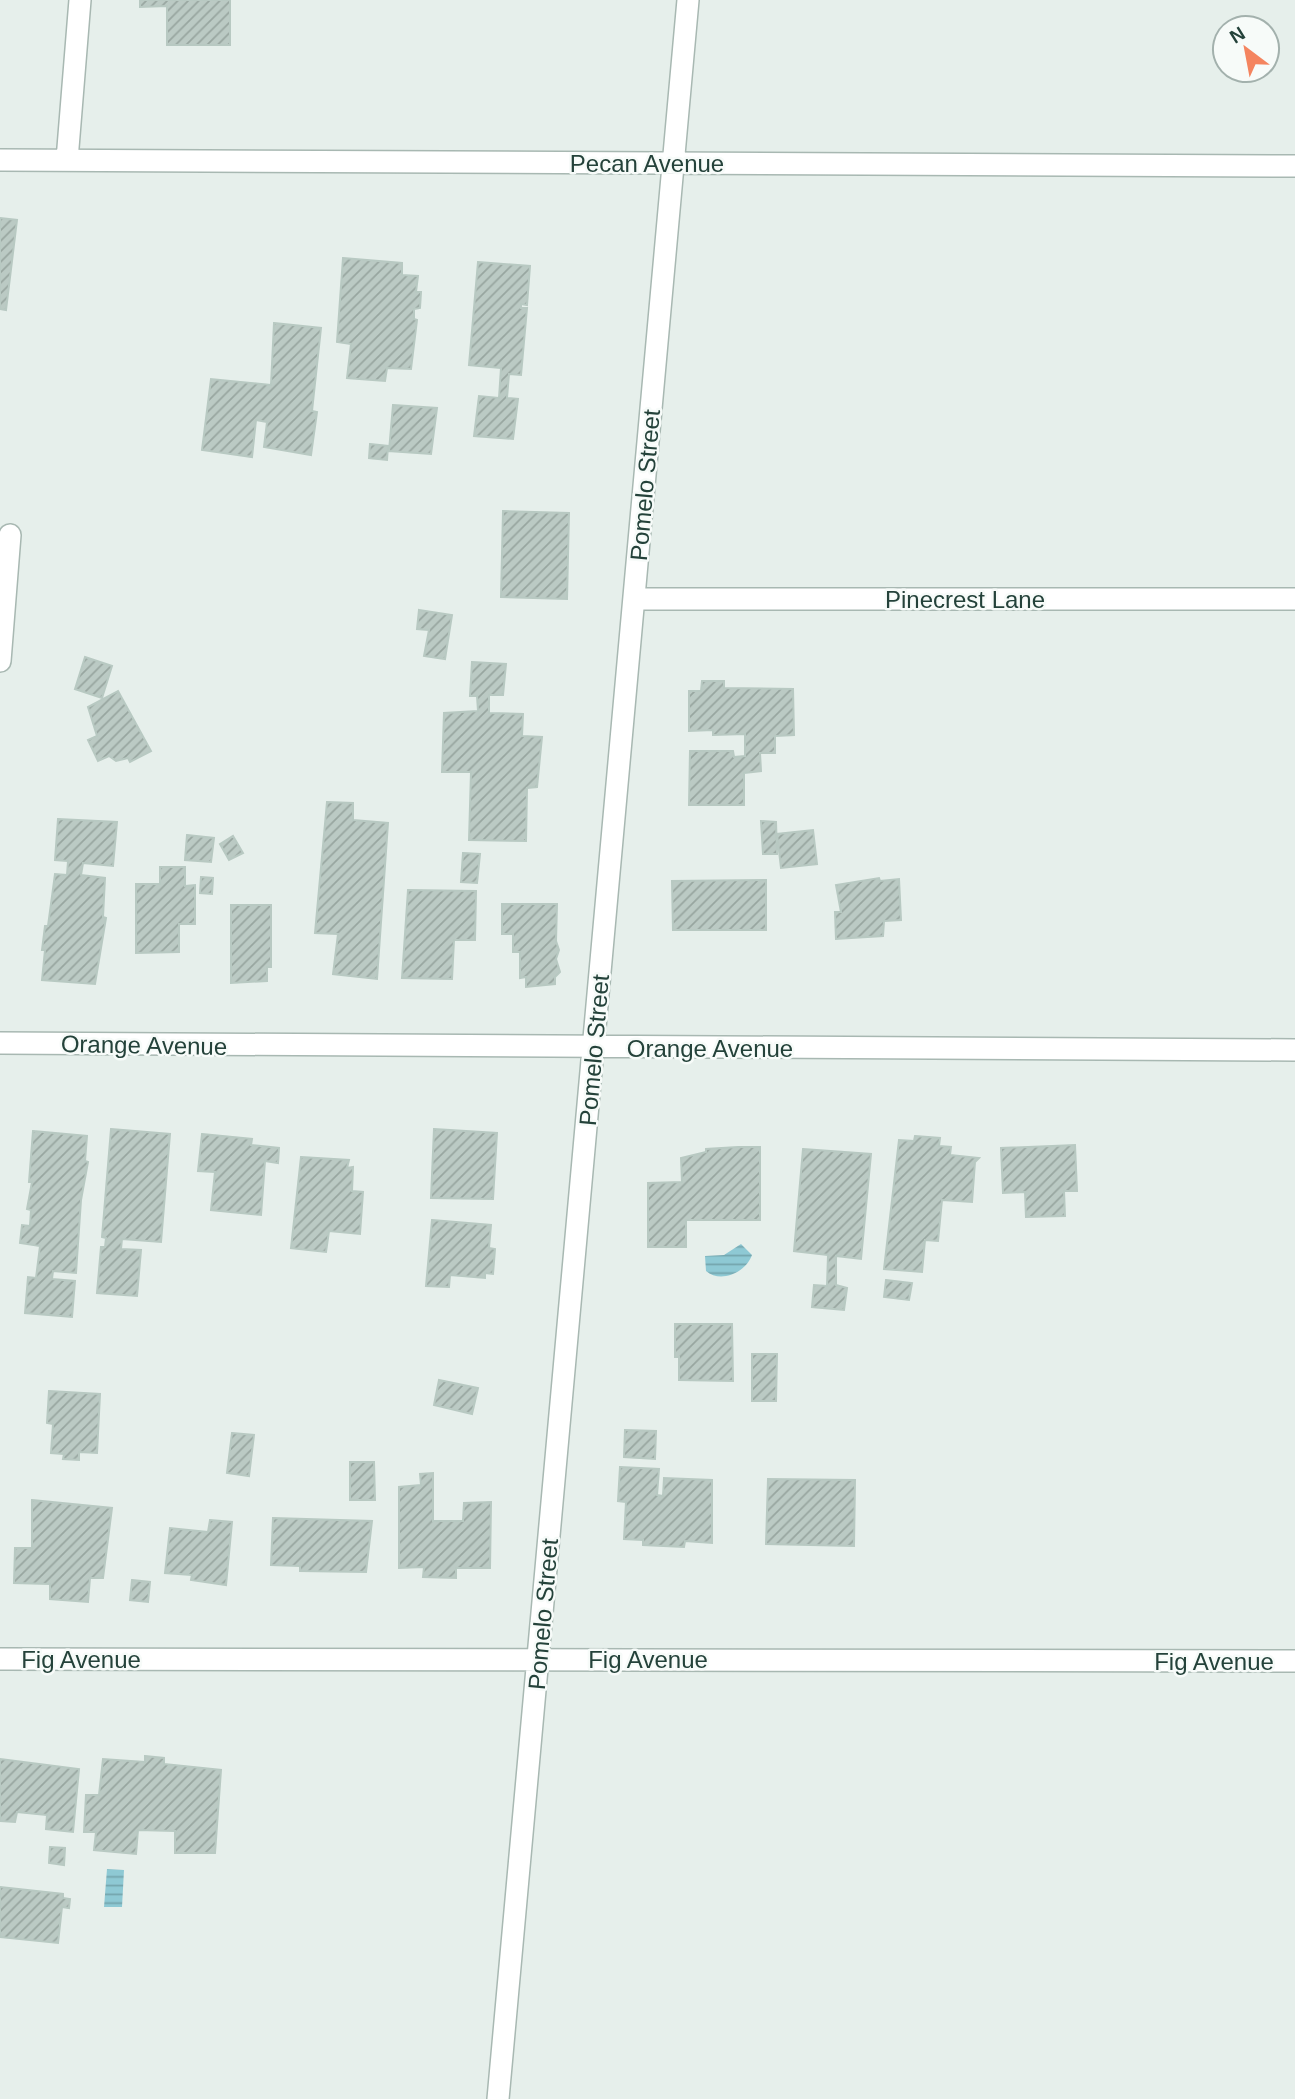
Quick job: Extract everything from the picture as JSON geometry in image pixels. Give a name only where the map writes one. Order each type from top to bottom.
[{"type":"street","points":[[67,160],[80,0]]},
{"type":"street","name":"Pomelo Street","points":[[498,2099],[688,0]]},
{"type":"street","name":"Pecan Avenue","points":[[0,160],[1295,166]]},
{"type":"street","points":[[0,662],[10,535]]},
{"type":"street","name":"Pinecrest Lane","points":[[635,599],[1295,599]]},
{"type":"street","name":"Orange Avenue","points":[[0,1043],[1295,1050]]},
{"type":"street","name":"Fig Avenue","points":[[0,1659],[1295,1661]]},
{"type":"water","points":[[741,1244],[752,1255],[739,1271],[719,1276],[706,1271],[705,1256],[724,1255]]},
{"type":"water","points":[[107,1869],[124,1870],[122,1907],[104,1907]]},
{"type":"building","points":[[140,0],[230,0],[230,45],[167,45],[167,6],[140,7]]},
{"type":"building","points":[[0,218],[17,220],[6,310],[0,309]]},
{"type":"building","points":[[343,258],[402,263],[402,275],[418,276],[416,292],[421,292],[420,308],[414,309],[414,319],[417,320],[411,369],[387,368],[385,381],[347,378],[351,344],[337,342]]},
{"type":"building","points":[[478,262],[530,266],[527,305],[521,304],[521,308],[527,308],[521,375],[509,374],[507,398],[518,399],[513,439],[474,436],[479,396],[499,398],[501,368],[469,365]]},
{"type":"building","points":[[274,323],[321,328],[312,411],[317,412],[311,455],[264,447],[267,422],[256,420],[252,457],[202,450],[211,379],[271,385]]},
{"type":"building","points":[[393,405],[437,408],[431,454],[389,451]]},
{"type":"building","points":[[370,444],[388,446],[387,460],[369,458]]},
{"type":"building","points":[[503,511],[569,513],[567,599],[501,597]]},
{"type":"building","points":[[419,610],[452,615],[445,659],[424,656],[429,630],[417,629]]},
{"type":"building","points":[[85,657],[112,666],[102,698],[75,689]]},
{"type":"building","points":[[472,662],[506,664],[503,695],[489,695],[489,713],[523,714],[522,736],[542,737],[537,787],[527,788],[526,841],[469,840],[471,772],[442,772],[444,713],[478,711],[477,696],[470,696]]},
{"type":"building","points":[[702,681],[724,681],[724,688],[793,689],[794,735],[775,736],[775,753],[760,753],[761,771],[744,773],[744,805],[689,805],[690,751],[733,751],[734,757],[745,756],[745,734],[713,735],[713,730],[689,731],[689,691],[701,691]]},
{"type":"building","points":[[118,691],[151,751],[130,762],[128,758],[116,761],[109,756],[98,761],[88,740],[97,736],[88,707]]},
{"type":"building","points":[[327,802],[353,803],[353,820],[388,823],[377,979],[333,974],[338,934],[315,933]]},
{"type":"building","points":[[58,819],[117,822],[113,866],[83,863],[81,875],[105,878],[103,917],[106,918],[95,984],[42,980],[45,950],[42,950],[55,874],[67,875],[68,861],[55,860]]},
{"type":"building","points":[[761,821],[776,822],[777,854],[763,854]]},
{"type":"building","points":[[813,830],[817,864],[781,868],[777,834]]},
{"type":"building","points":[[187,835],[214,838],[211,862],[185,860]]},
{"type":"building","points":[[233,836],[243,853],[229,860],[220,844]]},
{"type":"building","points":[[463,853],[480,854],[477,883],[461,882]]},
{"type":"building","points":[[160,867],[185,867],[185,886],[195,885],[195,924],[179,924],[179,952],[136,953],[136,884],[160,884]]},
{"type":"building","points":[[201,877],[213,878],[212,894],[200,893]]},
{"type":"building","points":[[879,878],[880,881],[899,879],[901,920],[884,921],[883,936],[836,939],[835,912],[841,912],[836,885]]},
{"type":"building","points":[[766,880],[766,930],[673,930],[672,881]]},
{"type":"building","points":[[408,890],[476,891],[475,940],[454,940],[452,979],[402,978]]},
{"type":"building","points":[[502,904],[557,904],[556,941],[559,950],[556,959],[560,972],[555,977],[555,984],[526,987],[526,977],[520,978],[520,952],[513,952],[513,934],[502,934]]},
{"type":"building","points":[[231,905],[271,905],[271,967],[267,967],[267,981],[231,983]]},
{"type":"building","points":[[111,1129],[170,1134],[161,1242],[122,1239],[121,1249],[141,1250],[137,1296],[97,1293],[101,1247],[105,1247],[106,1238],[102,1237]]},
{"type":"building","points":[[434,1129],[497,1133],[493,1199],[431,1198]]},
{"type":"building","points":[[33,1131],[87,1136],[85,1161],[88,1162],[81,1200],[76,1273],[53,1271],[52,1279],[75,1281],[72,1317],[25,1313],[28,1277],[36,1278],[40,1246],[20,1243],[22,1225],[30,1226],[31,1210],[27,1209],[32,1182],[29,1182]]},
{"type":"building","points":[[202,1134],[252,1139],[251,1145],[279,1148],[278,1163],[265,1161],[261,1215],[211,1210],[215,1172],[198,1171]]},
{"type":"building","points":[[915,1136],[940,1138],[939,1146],[951,1147],[950,1155],[979,1158],[975,1162],[972,1202],[942,1200],[938,1241],[925,1240],[922,1272],[884,1269],[899,1140],[914,1141]]},
{"type":"building","points":[[1075,1145],[1077,1191],[1064,1191],[1065,1216],[1026,1217],[1025,1192],[1003,1193],[1001,1148]]},
{"type":"building","points":[[760,1147],[760,1220],[686,1220],[686,1247],[648,1247],[648,1183],[682,1182],[681,1158],[706,1152],[706,1149]]},
{"type":"building","points":[[803,1149],[871,1154],[861,1259],[836,1256],[836,1285],[847,1288],[844,1310],[812,1307],[814,1285],[827,1286],[828,1255],[794,1251]]},
{"type":"building","points":[[301,1157],[349,1160],[347,1168],[353,1167],[352,1191],[363,1192],[360,1234],[329,1231],[326,1252],[291,1248]]},
{"type":"building","points":[[432,1220],[491,1225],[489,1248],[495,1249],[493,1274],[485,1273],[485,1278],[450,1275],[449,1287],[426,1286]]},
{"type":"building","points":[[886,1280],[912,1283],[909,1300],[884,1297]]},
{"type":"building","points":[[675,1324],[732,1324],[733,1381],[679,1380],[679,1357],[675,1357]]},
{"type":"building","points":[[752,1354],[777,1354],[776,1401],[752,1401]]},
{"type":"building","points":[[439,1380],[478,1388],[472,1414],[434,1405]]},
{"type":"building","points":[[49,1391],[100,1394],[97,1453],[79,1452],[79,1460],[63,1459],[64,1454],[51,1453],[53,1424],[47,1423]]},
{"type":"building","points":[[625,1430],[656,1431],[655,1459],[624,1457]]},
{"type":"building","points":[[232,1433],[254,1435],[249,1476],[227,1473]]},
{"type":"building","points":[[350,1462],[374,1462],[375,1500],[350,1500]]},
{"type":"building","points":[[620,1467],[659,1469],[657,1495],[663,1496],[664,1478],[712,1480],[712,1543],[685,1541],[684,1547],[643,1545],[643,1540],[624,1539],[626,1502],[618,1501]]},
{"type":"building","points":[[433,1473],[433,1521],[463,1521],[464,1503],[491,1502],[490,1568],[456,1568],[456,1578],[423,1577],[424,1567],[399,1568],[399,1487],[421,1485],[420,1474]]},
{"type":"building","points":[[768,1479],[855,1480],[854,1546],[766,1544]]},
{"type":"building","points":[[32,1500],[112,1508],[103,1578],[90,1578],[88,1602],[50,1599],[50,1584],[14,1583],[15,1548],[32,1548]]},
{"type":"building","points":[[273,1518],[372,1521],[366,1572],[300,1571],[300,1566],[271,1565]]},
{"type":"building","points":[[210,1520],[232,1522],[226,1585],[191,1580],[192,1575],[165,1573],[170,1528],[208,1532]]},
{"type":"building","points":[[132,1580],[150,1582],[148,1602],[130,1600]]},
{"type":"building","points":[[145,1756],[164,1758],[164,1764],[221,1770],[215,1853],[175,1853],[175,1831],[138,1830],[136,1854],[94,1850],[96,1832],[84,1832],[86,1795],[99,1795],[103,1759],[145,1762]]},
{"type":"building","points":[[0,1759],[79,1769],[73,1832],[46,1829],[47,1815],[17,1812],[15,1822],[0,1821]]},
{"type":"building","points":[[50,1847],[65,1848],[64,1865],[49,1863]]},
{"type":"building","points":[[0,1887],[63,1894],[63,1898],[70,1899],[69,1908],[62,1907],[58,1943],[0,1937]]}]
